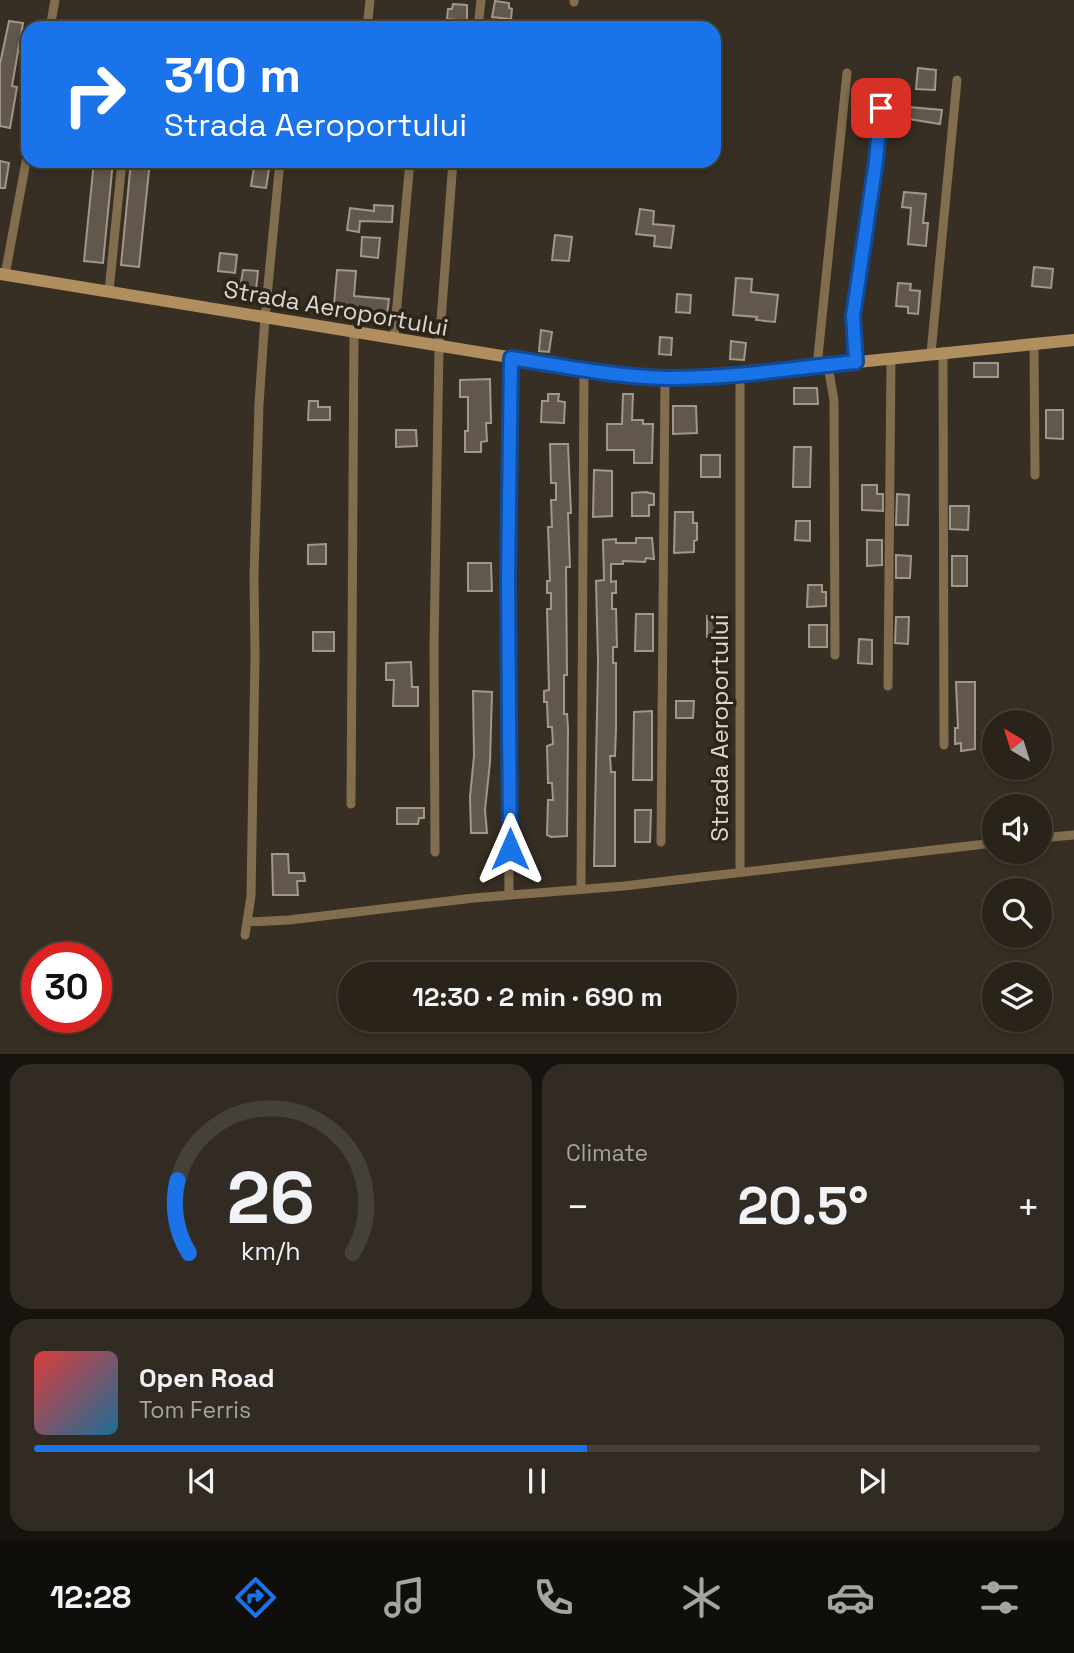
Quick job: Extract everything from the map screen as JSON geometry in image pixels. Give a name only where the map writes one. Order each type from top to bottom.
[{"type":"street","points":[[51,21],[55,0]]},
{"type":"street","points":[[368,20],[370,0]]},
{"type":"street","points":[[479,21],[481,0]]},
{"type":"street","points":[[835,655],[834,401],[823,365],[847,73]]},
{"type":"street","points":[[944,745],[937,353],[957,80]]},
{"type":"street","points":[[856,362],[853,316],[876,161],[881,108]]},
{"type":"street","points":[[2,274],[24,168]]},
{"type":"street","points":[[109,291],[121,168]]},
{"type":"street","points":[[245,935],[251,882],[254,576],[259,404],[279,168]]},
{"type":"street","points":[[394,338],[409,168]]},
{"type":"street","points":[[435,852],[434,646],[439,347],[452,168]]},
{"type":"street","name":"Strada Aeroportului","points":[[2,274],[625,376],[665,378],[740,374],[1074,340]]},
{"type":"street","points":[[351,804],[354,331]]},
{"type":"street","points":[[1034,344],[1035,475]]},
{"type":"street","points":[[509,895],[508,578],[511,358]]},
{"type":"street","points":[[888,686],[891,358]]},
{"type":"street","points":[[581,889],[584,370]]},
{"type":"street","name":"Strada Aeroportului","points":[[740,374],[740,872]]},
{"type":"street","points":[[661,842],[665,378]]},
{"type":"street","points":[[1052,837],[1074,835]]},
{"type":"street","points":[[247,922],[581,889],[982,844]]},
{"type":"building","points":[[495,1],[509,3],[509,8],[512,9],[511,19],[492,17]]},
{"type":"building","points":[[453,4],[467,5],[467,21],[447,19],[448,9],[452,9]]},
{"type":"building","points":[[9,21],[21,23],[12,86],[17,87],[10,128],[0,126],[0,64]]},
{"type":"building","points":[[918,68],[936,70],[935,90],[916,89]]},
{"type":"building","points":[[893,98],[910,101],[909,107],[942,110],[940,124],[890,116]]},
{"type":"building","points":[[0,161],[9,163],[5,188],[0,188]]},
{"type":"building","points":[[93,168],[112,168],[103,263],[84,261]]},
{"type":"building","points":[[130,168],[149,168],[139,267],[121,265]]},
{"type":"building","points":[[254,168],[269,169],[266,188],[251,186]]},
{"type":"building","points":[[904,192],[926,194],[923,223],[928,223],[926,246],[908,244],[911,208],[902,207]]},
{"type":"building","points":[[374,205],[393,206],[392,222],[360,221],[359,232],[347,230],[350,208],[374,211]]},
{"type":"building","points":[[640,209],[654,211],[653,224],[674,226],[671,248],[654,246],[655,236],[636,234]]},
{"type":"building","points":[[555,235],[572,237],[569,261],[552,260]]},
{"type":"building","points":[[362,237],[380,238],[378,258],[361,256]]},
{"type":"building","points":[[220,253],[237,255],[235,273],[218,271]]},
{"type":"building","points":[[1034,267],[1053,269],[1051,288],[1032,286]]},
{"type":"building","points":[[243,270],[258,271],[256,291],[240,289]]},
{"type":"building","points":[[337,270],[356,271],[354,296],[389,299],[386,323],[333,316]]},
{"type":"building","points":[[736,278],[752,279],[751,292],[778,295],[775,322],[733,315]]},
{"type":"building","points":[[898,283],[911,284],[910,290],[920,291],[918,314],[908,313],[908,307],[896,306]]},
{"type":"building","points":[[677,294],[691,295],[690,313],[676,312]]},
{"type":"building","points":[[541,330],[552,332],[549,352],[539,351]]},
{"type":"building","points":[[660,337],[672,338],[671,355],[659,354]]},
{"type":"building","points":[[731,341],[746,343],[744,360],[730,359]]},
{"type":"building","points":[[974,363],[998,363],[998,377],[974,377]]},
{"type":"building","points":[[490,379],[491,423],[486,423],[487,441],[481,442],[481,452],[465,452],[468,397],[460,397],[460,380]]},
{"type":"building","points":[[794,388],[817,388],[818,404],[794,404]]},
{"type":"building","points":[[548,394],[559,394],[558,401],[565,402],[564,423],[541,422],[542,401],[548,401]]},
{"type":"building","points":[[623,394],[633,394],[632,420],[653,424],[652,463],[634,463],[634,450],[607,450],[607,424],[622,424]]},
{"type":"building","points":[[309,401],[318,401],[318,407],[330,407],[330,420],[308,420]]},
{"type":"building","points":[[673,406],[696,406],[697,433],[673,434]]},
{"type":"building","points":[[1046,410],[1063,410],[1063,439],[1046,438]]},
{"type":"building","points":[[396,430],[416,430],[417,446],[396,447]]},
{"type":"building","points":[[550,444],[568,444],[571,513],[568,513],[570,567],[566,567],[567,675],[564,675],[564,714],[567,714],[568,728],[567,836],[551,837],[547,835],[548,800],[553,800],[552,783],[548,783],[547,746],[553,744],[552,727],[548,727],[547,702],[544,702],[544,691],[549,690],[547,609],[551,609],[551,593],[547,593],[547,581],[550,581],[548,527],[552,527],[551,500],[556,500],[556,483],[551,483]]},
{"type":"building","points":[[794,447],[811,447],[810,487],[793,487]]},
{"type":"building","points":[[701,455],[720,455],[720,477],[701,477]]},
{"type":"building","points":[[594,470],[612,471],[612,516],[593,517]]},
{"type":"building","points":[[862,485],[877,485],[877,494],[883,494],[883,511],[862,510]]},
{"type":"building","points":[[632,493],[654,494],[654,505],[649,505],[649,516],[632,516]]},
{"type":"building","points":[[897,494],[909,495],[908,525],[896,525]]},
{"type":"building","points":[[950,506],[969,506],[968,530],[950,529]]},
{"type":"building","points":[[675,512],[693,512],[693,523],[697,523],[694,552],[674,553]]},
{"type":"building","points":[[796,521],[810,521],[810,541],[795,540]]},
{"type":"building","points":[[636,538],[652,538],[654,559],[611,564],[611,582],[616,581],[616,593],[612,593],[612,609],[616,609],[617,647],[613,647],[613,663],[616,663],[615,756],[610,756],[611,772],[615,772],[615,866],[594,866],[598,662],[596,581],[604,580],[603,540],[616,539],[616,543],[636,543]]},
{"type":"building","points":[[867,540],[882,540],[882,565],[867,566]]},
{"type":"building","points":[[326,544],[326,564],[308,564],[308,545]]},
{"type":"building","points":[[896,555],[911,556],[910,578],[896,578]]},
{"type":"building","points":[[952,556],[967,556],[967,586],[952,586]]},
{"type":"building","points":[[468,563],[491,563],[492,591],[468,591]]},
{"type":"building","points":[[808,585],[822,585],[822,592],[826,592],[826,606],[807,607]]},
{"type":"building","points":[[636,614],[653,614],[653,651],[635,651]]},
{"type":"building","points":[[728,615],[728,636],[707,637],[707,616]]},
{"type":"building","points":[[896,617],[909,617],[908,644],[895,643]]},
{"type":"building","points":[[809,625],[827,625],[827,647],[809,647]]},
{"type":"building","points":[[313,632],[334,632],[334,651],[313,651]]},
{"type":"building","points":[[859,639],[872,640],[872,664],[858,663]]},
{"type":"building","points":[[411,662],[412,687],[418,687],[418,706],[393,706],[394,680],[386,680],[386,663]]},
{"type":"building","points":[[956,682],[975,682],[975,749],[961,751],[961,743],[955,744],[955,728],[958,728]]},
{"type":"building","points":[[473,691],[492,692],[490,762],[485,810],[487,833],[471,833]]},
{"type":"building","points":[[676,701],[694,701],[693,718],[676,718]]},
{"type":"building","points":[[652,711],[652,780],[633,780],[634,712]]},
{"type":"building","points":[[397,808],[424,808],[424,818],[419,818],[418,824],[397,824]]},
{"type":"building","points":[[635,810],[651,810],[650,842],[635,842]]},
{"type":"building","points":[[272,854],[288,854],[289,873],[304,873],[305,881],[297,881],[298,895],[273,895]]},
{"type":"route","points":[[510,849],[508,578],[511,358],[625,376],[665,378],[740,374],[856,362],[853,316],[876,161],[881,108]]}]
